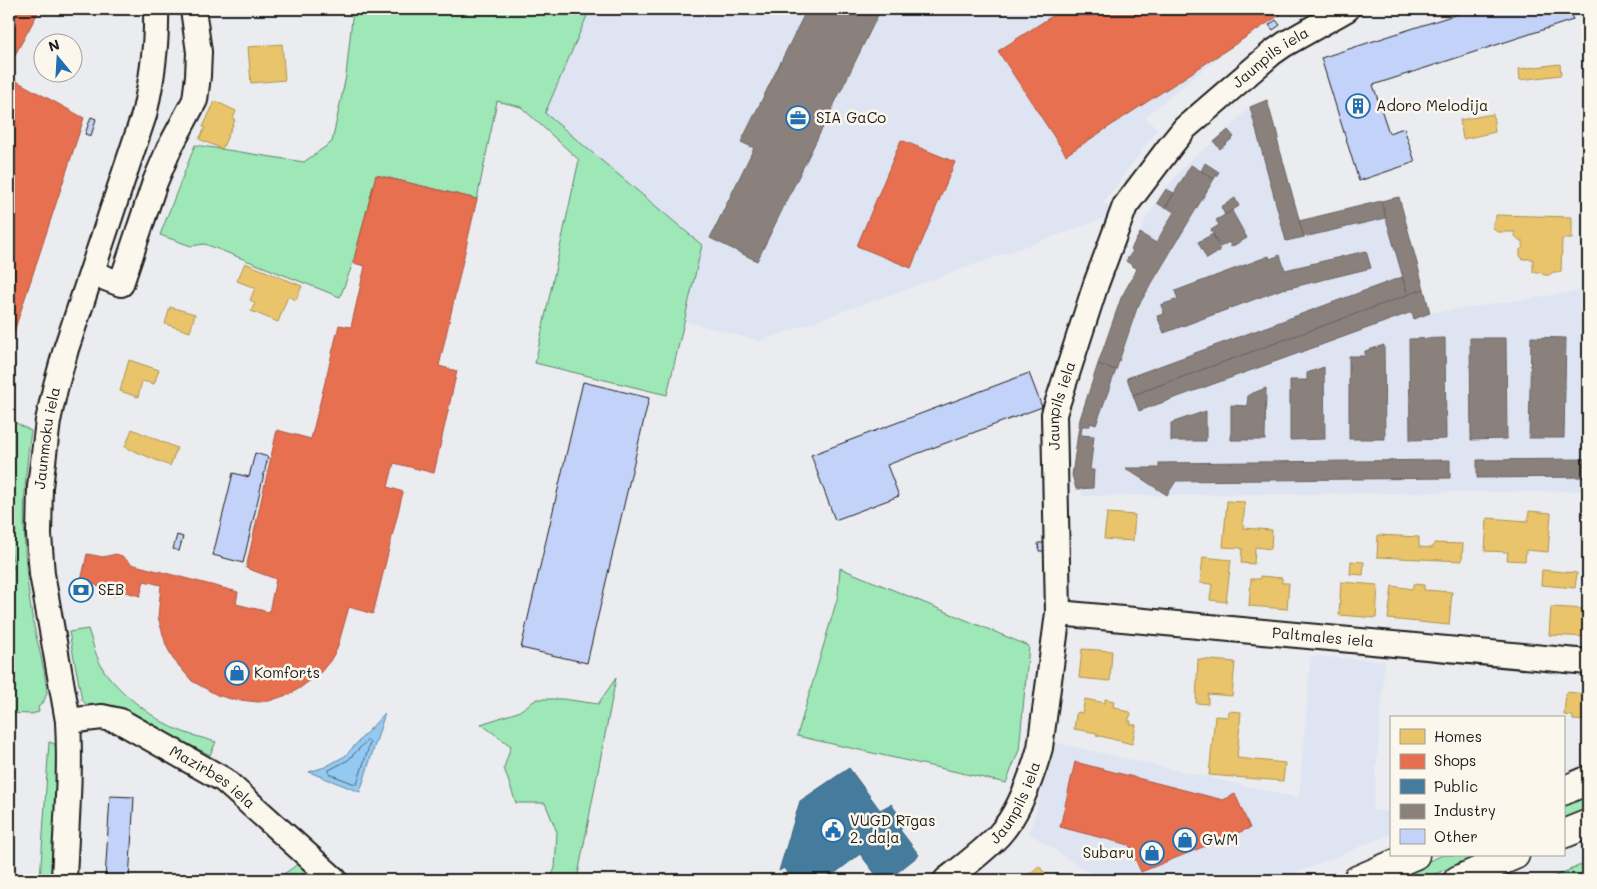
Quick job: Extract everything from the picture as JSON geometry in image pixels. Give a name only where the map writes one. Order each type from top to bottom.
[{"type":"highway","points":[[1564,791],[1588,780]]},
{"type":"highway","points":[[1564,834],[1588,824]]},
{"type":"highway","points":[[1357,880],[1413,856]]},
{"type":"highway","points":[[1458,880],[1513,856]]},
{"type":"street","name":"Jaunmoku iela","points":[[64,880],[69,764],[68,721],[42,574],[39,535],[40,487],[48,421],[55,389],[144,116],[150,90],[155,50],[156,9]]},
{"type":"street","points":[[92,273],[121,284],[155,182],[195,100],[198,52],[193,9]]},
{"type":"street","name":"Jaunpils iela","points":[[946,880],[1000,834],[1017,807],[1040,748],[1058,613],[1054,414],[1096,284],[1125,206],[1185,128],[1272,53],[1347,9]]},
{"type":"street","name":"Paltmales iela","points":[[1058,613],[1588,662]]},
{"type":"street","name":"Mazirbes iela","points":[[68,721],[102,717],[120,721],[224,780],[335,880]]},
{"type":"shaded area","points":[[590,9],[1291,9],[1231,47],[1145,117],[1157,130],[1103,203],[1113,207],[1105,218],[760,341],[685,321],[702,245],[545,113]]},
{"type":"shaded area","points":[[1267,100],[1275,129],[1277,129],[1279,138],[1277,139],[1299,221],[1399,197],[1431,313],[1588,290],[1588,491],[1082,496],[1082,489],[1076,489],[1072,475],[1080,419],[1098,364],[1137,269],[1123,260],[1144,225],[1144,221],[1163,192],[1187,163],[1228,130],[1250,107]]},
{"type":"shaded area","points":[[1311,656],[1385,661],[1373,810],[1390,812],[1390,834],[1279,880],[1100,880],[1029,833],[1057,743],[1299,798]]},
{"type":"green space","points":[[353,9],[590,9],[545,113],[702,245],[667,395],[535,363],[579,160],[521,107],[497,101],[477,199],[376,175],[353,263],[340,297],[205,244],[191,246],[160,235],[195,145],[304,162],[332,142],[346,76]]},
{"type":"green space","points":[[9,419],[31,431],[24,520],[26,565],[31,610],[47,693],[43,703],[38,707],[39,712],[31,714],[9,713],[9,575],[14,566],[9,541]]},
{"type":"green space","points":[[840,568],[1029,646],[1019,750],[1006,783],[797,736],[838,596]]},
{"type":"green space","points":[[88,629],[102,667],[118,687],[141,707],[166,724],[216,742],[210,755],[146,723],[88,706],[82,700],[69,632]]},
{"type":"green space","points":[[616,678],[577,880],[550,880],[555,868],[557,832],[545,803],[516,803],[504,768],[511,746],[481,724],[518,712],[537,699],[563,699],[598,704]]},
{"type":"green space","points":[[49,742],[56,745],[60,756],[54,880],[40,880]]},
{"type":"green space","points":[[1588,793],[1588,808],[1564,819],[1564,804]]},
{"type":"green space","points":[[1441,856],[1477,856],[1421,880],[1385,880]]},
{"type":"green space","points":[[300,860],[321,880],[275,880],[294,867]]},
{"type":"green space","points":[[1588,862],[1588,880],[1546,880]]},
{"type":"water","points":[[385,713],[360,792],[309,772],[325,767],[345,756]]},
{"type":"building: Homes","points":[[282,44],[285,80],[251,83],[248,47]]},
{"type":"building: Homes","points":[[1560,64],[1561,75],[1520,80],[1519,69]]},
{"type":"building: Homes","points":[[215,101],[236,111],[233,119],[235,120],[222,149],[199,139]]},
{"type":"building: Homes","points":[[1493,114],[1495,132],[1463,139],[1460,120]]},
{"type":"building: Homes","points":[[1496,215],[1572,217],[1572,239],[1562,239],[1561,272],[1544,275],[1540,272],[1533,272],[1533,259],[1523,259],[1520,256],[1523,241],[1519,241],[1515,236],[1515,232],[1497,232],[1493,228]]},
{"type":"building: Homes","points":[[245,263],[302,286],[296,300],[288,296],[278,322],[251,311],[255,303],[250,300],[255,288],[237,281]]},
{"type":"building: Homes","points":[[170,307],[195,314],[190,332],[165,324]]},
{"type":"building: Homes","points":[[129,360],[159,370],[154,384],[142,381],[138,397],[120,391]]},
{"type":"building: Homes","points":[[132,429],[177,448],[170,466],[125,447]]},
{"type":"building: Homes","points":[[1227,501],[1245,502],[1243,528],[1272,530],[1271,549],[1255,547],[1254,564],[1241,563],[1242,548],[1223,547]]},
{"type":"building: Homes","points":[[1529,511],[1551,513],[1548,552],[1526,550],[1525,561],[1507,560],[1508,552],[1485,551],[1487,518],[1528,521]]},
{"type":"building: Homes","points":[[1107,513],[1135,515],[1133,541],[1104,539]]},
{"type":"building: Homes","points":[[1378,535],[1419,537],[1419,547],[1433,548],[1434,543],[1463,544],[1462,561],[1377,557]]},
{"type":"building: Homes","points":[[1203,557],[1231,560],[1226,602],[1210,600],[1212,584],[1200,583]]},
{"type":"building: Homes","points":[[1351,561],[1364,562],[1363,575],[1350,574]]},
{"type":"building: Homes","points":[[1542,570],[1577,573],[1575,588],[1541,585]]},
{"type":"building: Homes","points":[[1260,576],[1282,578],[1282,583],[1289,583],[1287,609],[1249,606],[1251,579],[1260,579]]},
{"type":"building: Homes","points":[[1341,582],[1378,585],[1376,618],[1339,615]]},
{"type":"building: Homes","points":[[1413,584],[1424,585],[1424,590],[1452,592],[1449,625],[1388,619],[1392,586],[1413,589]]},
{"type":"building: Homes","points":[[1551,607],[1588,609],[1588,637],[1549,635]]},
{"type":"building: Homes","points":[[1082,649],[1112,651],[1110,681],[1079,678]]},
{"type":"building: Homes","points":[[1198,659],[1235,662],[1232,696],[1208,694],[1208,704],[1196,703]]},
{"type":"building: Homes","points":[[1566,692],[1588,694],[1588,721],[1573,720],[1573,716],[1564,715]]},
{"type":"building: Homes","points":[[1085,699],[1105,703],[1105,699],[1114,701],[1113,707],[1130,712],[1128,721],[1131,721],[1130,724],[1136,725],[1132,744],[1096,735],[1097,733],[1074,729],[1076,715],[1078,712],[1082,713]]},
{"type":"building: Homes","points":[[1228,711],[1241,712],[1237,758],[1285,763],[1283,781],[1209,775],[1215,716],[1228,717]]},
{"type":"building: Homes","points":[[1039,866],[1046,875],[1040,880],[1022,880]]},
{"type":"building: Shops","points":[[9,9],[40,9],[9,66]]},
{"type":"building: Shops","points":[[1063,9],[1289,9],[1066,155],[998,51]]},
{"type":"building: Shops","points":[[9,77],[84,118],[9,347]]},
{"type":"building: Shops","points":[[901,140],[955,162],[911,268],[857,246]]},
{"type":"building: Shops","points":[[376,175],[477,199],[439,366],[457,371],[434,473],[394,463],[388,487],[403,492],[373,614],[349,607],[337,649],[320,673],[290,694],[269,701],[258,702],[231,699],[217,695],[192,681],[173,659],[166,645],[158,617],[161,585],[144,581],[140,596],[126,592],[114,596],[104,593],[96,585],[81,581],[87,554],[103,557],[116,554],[122,556],[131,564],[238,592],[236,604],[269,612],[276,579],[246,568],[277,430],[311,439],[339,325],[351,327],[365,266],[353,263]]},
{"type":"building: Shops","points":[[1075,762],[1223,800],[1235,794],[1250,828],[1141,872],[1129,845],[1060,827]]},
{"type":"building: Public","points":[[849,768],[880,810],[891,804],[906,825],[900,830],[919,855],[888,880],[880,880],[860,854],[826,880],[784,880],[787,873],[784,868],[779,871],[800,801]]},
{"type":"building: Industry","points":[[807,9],[881,9],[757,261],[710,238],[754,148],[741,142]]},
{"type":"building: Industry","points":[[1267,100],[1275,129],[1277,129],[1279,138],[1277,139],[1304,237],[1286,241],[1250,107]]},
{"type":"building: Industry","points":[[1228,130],[1234,137],[1220,149],[1214,142]]},
{"type":"building: Industry","points":[[1205,163],[1219,172],[1214,179],[1201,171]]},
{"type":"building: Industry","points":[[1191,165],[1214,179],[1137,308],[1116,370],[1098,364],[1121,298],[1137,269],[1126,261],[1133,251],[1131,249],[1140,233],[1156,243],[1174,212],[1166,207]]},
{"type":"building: Industry","points":[[1166,189],[1174,193],[1165,208],[1157,203]]},
{"type":"building: Industry","points":[[1399,197],[1424,289],[1408,295],[1381,201]]},
{"type":"building: Industry","points":[[1235,198],[1239,206],[1225,215],[1221,207]]},
{"type":"building: Industry","points":[[1381,201],[1386,218],[1304,237],[1299,221]]},
{"type":"building: Industry","points":[[1232,211],[1247,238],[1231,247],[1229,242],[1220,247],[1211,230],[1219,225],[1216,220]]},
{"type":"building: Industry","points":[[1213,234],[1220,251],[1207,259],[1198,242]]},
{"type":"building: Industry","points":[[1366,251],[1371,268],[1285,288],[1164,333],[1157,316],[1164,314],[1161,305],[1178,299],[1175,291],[1269,256],[1270,259],[1280,255],[1285,270]]},
{"type":"building: Industry","points":[[1402,277],[1408,295],[1133,395],[1127,378]]},
{"type":"building: Industry","points":[[1424,289],[1430,313],[1414,319],[1412,312],[1139,411],[1133,395]]},
{"type":"building: Industry","points":[[1531,337],[1566,338],[1564,438],[1529,438]]},
{"type":"building: Industry","points":[[1445,338],[1446,439],[1410,440],[1409,339]]},
{"type":"building: Industry","points":[[1470,338],[1506,338],[1507,439],[1471,440]]},
{"type":"building: Industry","points":[[1384,345],[1385,439],[1349,439],[1349,356],[1365,356],[1365,351]]},
{"type":"building: Industry","points":[[1098,364],[1116,370],[1096,425],[1090,423],[1090,426],[1082,426],[1081,435],[1094,436],[1090,470],[1094,470],[1093,488],[1076,489],[1072,475],[1080,419]]},
{"type":"building: Industry","points":[[1324,367],[1325,439],[1290,440],[1290,380],[1307,380],[1307,373]]},
{"type":"building: Industry","points":[[1266,388],[1265,440],[1231,440],[1231,405],[1247,406],[1248,395]]},
{"type":"building: Industry","points":[[1206,411],[1206,441],[1171,441],[1171,423]]},
{"type":"building: Industry","points":[[1588,459],[1588,477],[1477,478],[1477,460]]},
{"type":"building: Industry","points":[[1450,460],[1450,478],[1176,481],[1167,495],[1125,468],[1159,468],[1159,463]]},
{"type":"building: Other","name":"Adoro Melodija","points":[[1473,9],[1569,9],[1573,20],[1373,85],[1389,133],[1404,128],[1415,162],[1359,181],[1321,58]]},
{"type":"building: Other","points":[[1276,20],[1280,25],[1273,30],[1269,25]]},
{"type":"building: Other","points":[[91,117],[96,119],[91,136],[85,134]]},
{"type":"building: Other","points":[[1029,373],[1042,407],[887,465],[899,496],[835,520],[811,455]]},
{"type":"building: Other","points":[[583,382],[649,398],[587,663],[521,648]]},
{"type":"building: Other","points":[[255,453],[268,457],[243,563],[213,555],[233,473],[249,477]]},
{"type":"building: Other","points":[[177,535],[183,537],[179,551],[173,549]]},
{"type":"building: Other","points":[[1038,543],[1044,543],[1045,551],[1039,551]]},
{"type":"building: Other","points":[[110,796],[134,797],[129,880],[105,880]]},
{"type":"place","name":"Adoro Melodija","points":[[1358,106]]},
{"type":"place","name":"SIA GaCo","points":[[798,118]]},
{"type":"place","name":"SEB","points":[[81,590]]},
{"type":"place","name":"Komforts","points":[[237,673]]},
{"type":"place","name":"VUGD Rīgas 2. daļa","points":[[833,830]]},
{"type":"place","name":"GWM","points":[[1185,840]]},
{"type":"place","name":"Subaru","points":[[1152,853]]}]
